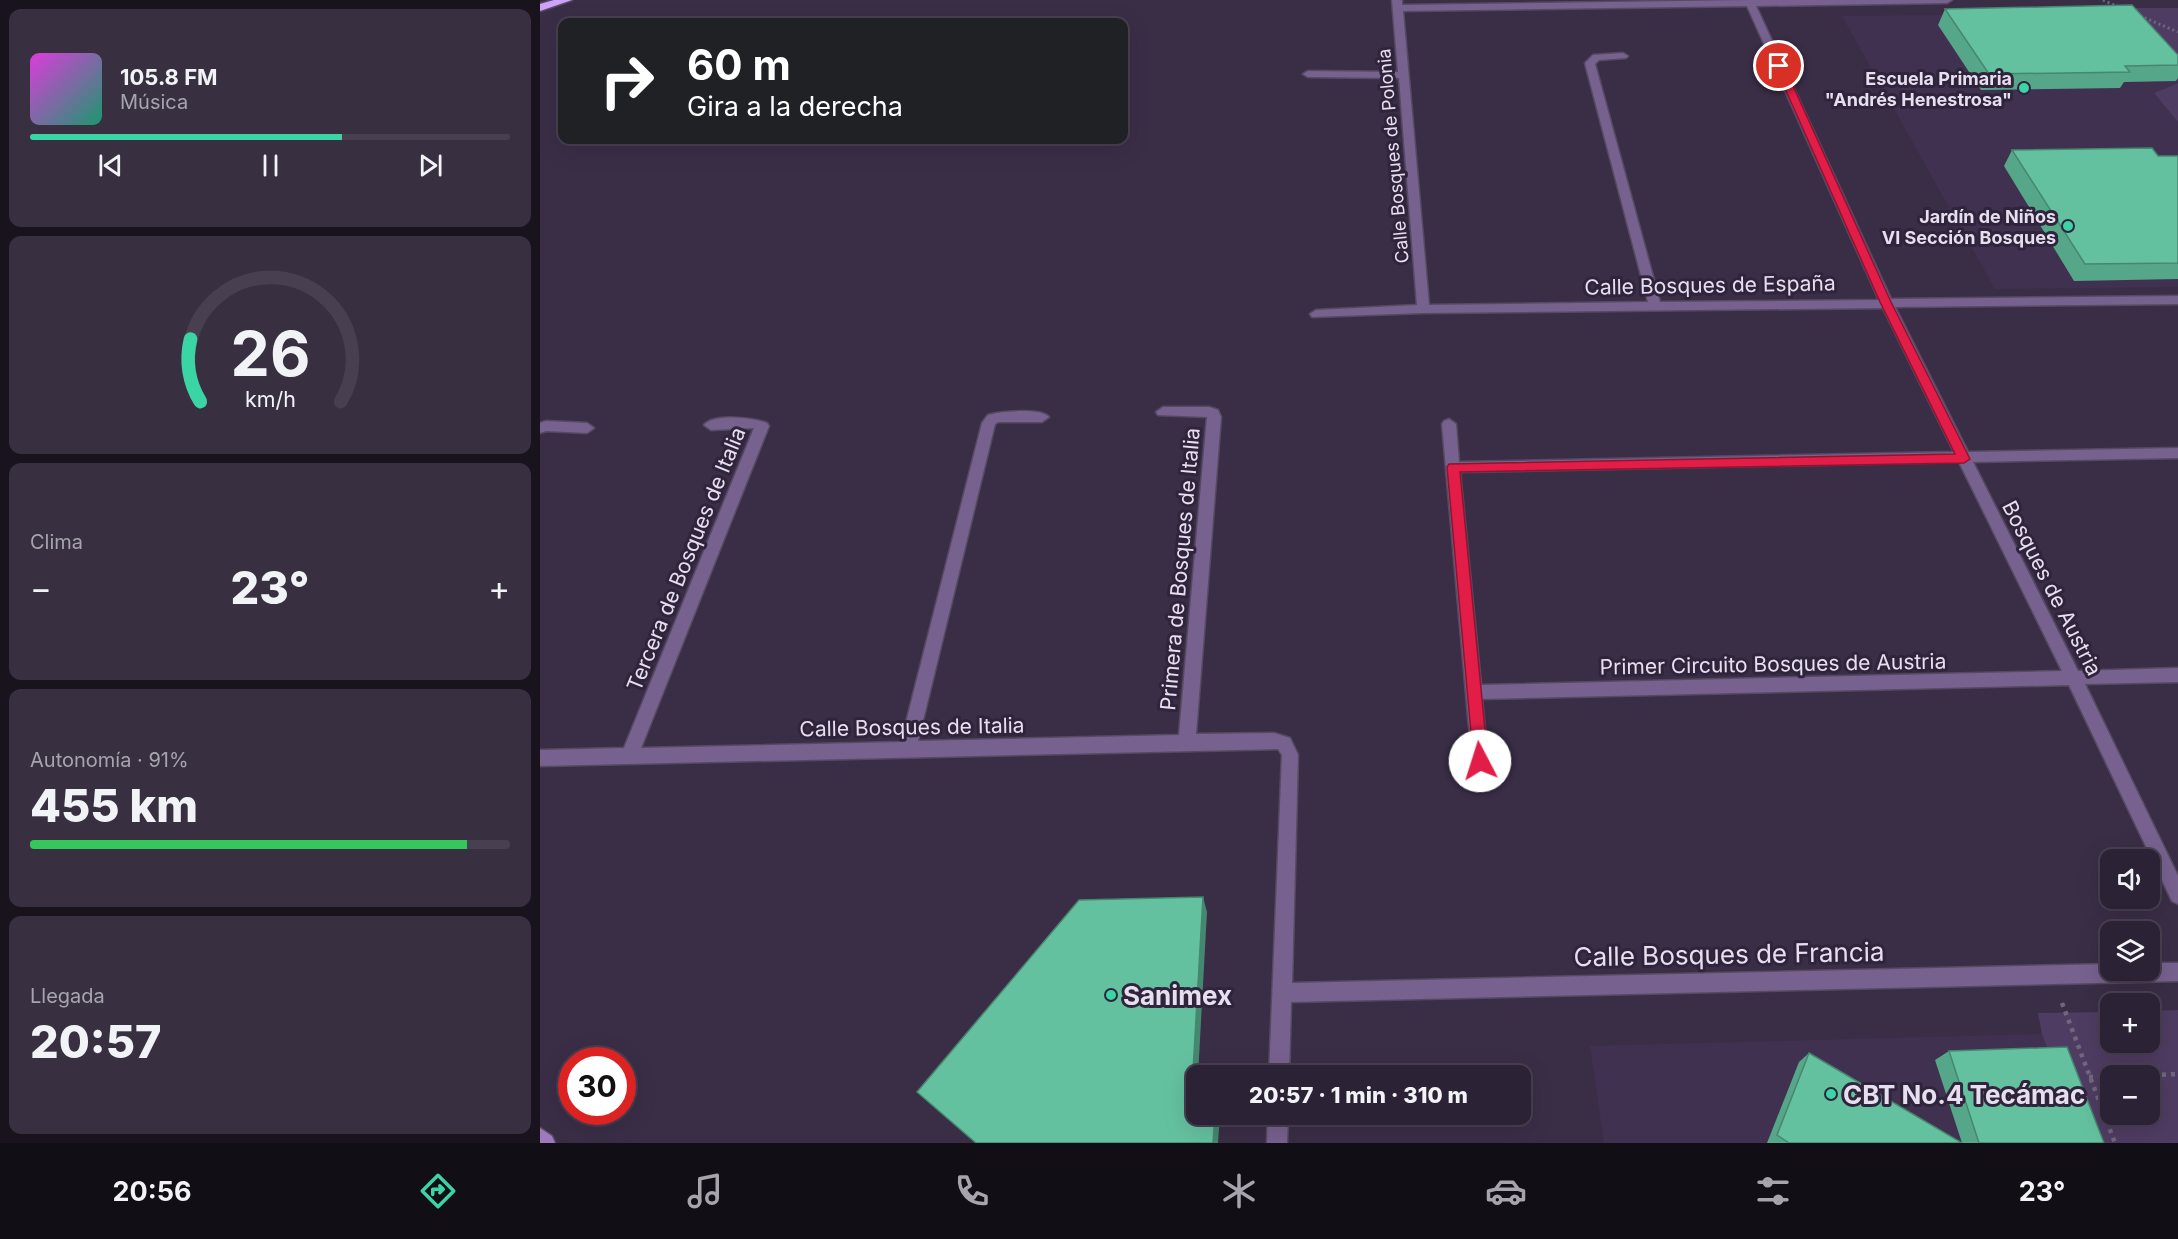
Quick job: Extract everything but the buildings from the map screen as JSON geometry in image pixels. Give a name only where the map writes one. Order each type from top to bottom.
[{"type":"highway","points":[[540,8],[566,0]]},
{"type":"main road","points":[[540,1138],[545,1143]]},
{"type":"street","points":[[1397,4],[1947,0]]},
{"type":"street","name":"Bosques de Austria","points":[[1750,2],[1886,302],[2074,679],[2178,895]]},
{"type":"street","name":"Calle Bosques de Polonia","points":[[1397,4],[1423,309]]},
{"type":"street","points":[[1623,56],[1596,57],[1590,63],[1654,306]]},
{"type":"street","points":[[1308,74],[1403,75]]},
{"type":"street","name":"Calle Bosques de España","points":[[1316,314],[1423,309],[2178,300]]},
{"type":"street","name":"Primera de Bosques de Italia","points":[[1163,412],[1209,412],[1213,413],[1214,417],[1187,743]]},
{"type":"street","points":[[908,749],[989,423],[993,418],[998,417],[1042,417]]},
{"type":"street","name":"Tercera de Bosques de Italia","points":[[629,756],[762,426],[750,422],[711,425]]},
{"type":"street","points":[[1449,424],[1480,761]]},
{"type":"street","points":[[540,428],[546,426],[586,428]]},
{"type":"street","points":[[1454,467],[1964,459],[2178,453]]},
{"type":"street","name":"Primer Circuito Bosques de Austria","points":[[1474,692],[2178,675]]},
{"type":"street","name":"Calle Bosques de Italia","points":[[540,758],[1274,740],[1284,744],[1290,755],[1282,993]]},
{"type":"street","name":"Calle Bosques de Francia","points":[[1282,993],[2051,973],[2178,972]]},
{"type":"street","points":[[1279,1065],[1282,993]]},
{"type":"street","points":[[1277,1143],[1278,1125]]},
{"type":"path","points":[[2103,0],[2124,9]]},
{"type":"path","points":[[2135,14],[2178,32]]},
{"type":"path","points":[[2051,973],[2115,1143]]},
{"type":"path","points":[[2160,1075],[2178,1074]]},
{"type":"path","points":[[2089,1077],[2100,1076]]},
{"type":"shaded area","points":[[2123,8],[2178,8],[2178,73]]},
{"type":"shaded area","name":"Escuela Primaria \"Andrés Henestrosa\"","points":[[2117,13],[2178,73],[2178,83],[2154,93],[2178,122],[2178,287],[1995,289],[1842,16]]},
{"type":"shaded area","points":[[2178,83],[2178,122],[2154,93]]},
{"type":"shaded area","points":[[2178,1010],[2178,1143],[2083,1143],[2042,1034],[2038,1013],[2100,1012],[2100,1053],[2160,1053],[2160,1011]]},
{"type":"shaded area","name":"CBT No.4 Tecámac","points":[[2042,1034],[2083,1143],[1604,1143],[1590,1046]]},
{"type":"place","name":"Escuela Primaria \"Andrés Henestrosa\"","points":[[2024,88]]},
{"type":"place","name":"Jardín de Niños VI Sección Bosques","points":[[2068,226]]},
{"type":"place","name":"Sanimex","points":[[1111,995]]},
{"type":"place","name":"CBT No.4 Tecámac","points":[[1831,1094]]},
{"type":"route","points":[[1480,761],[1454,467],[1964,459],[1886,302],[1779,66]]}]
